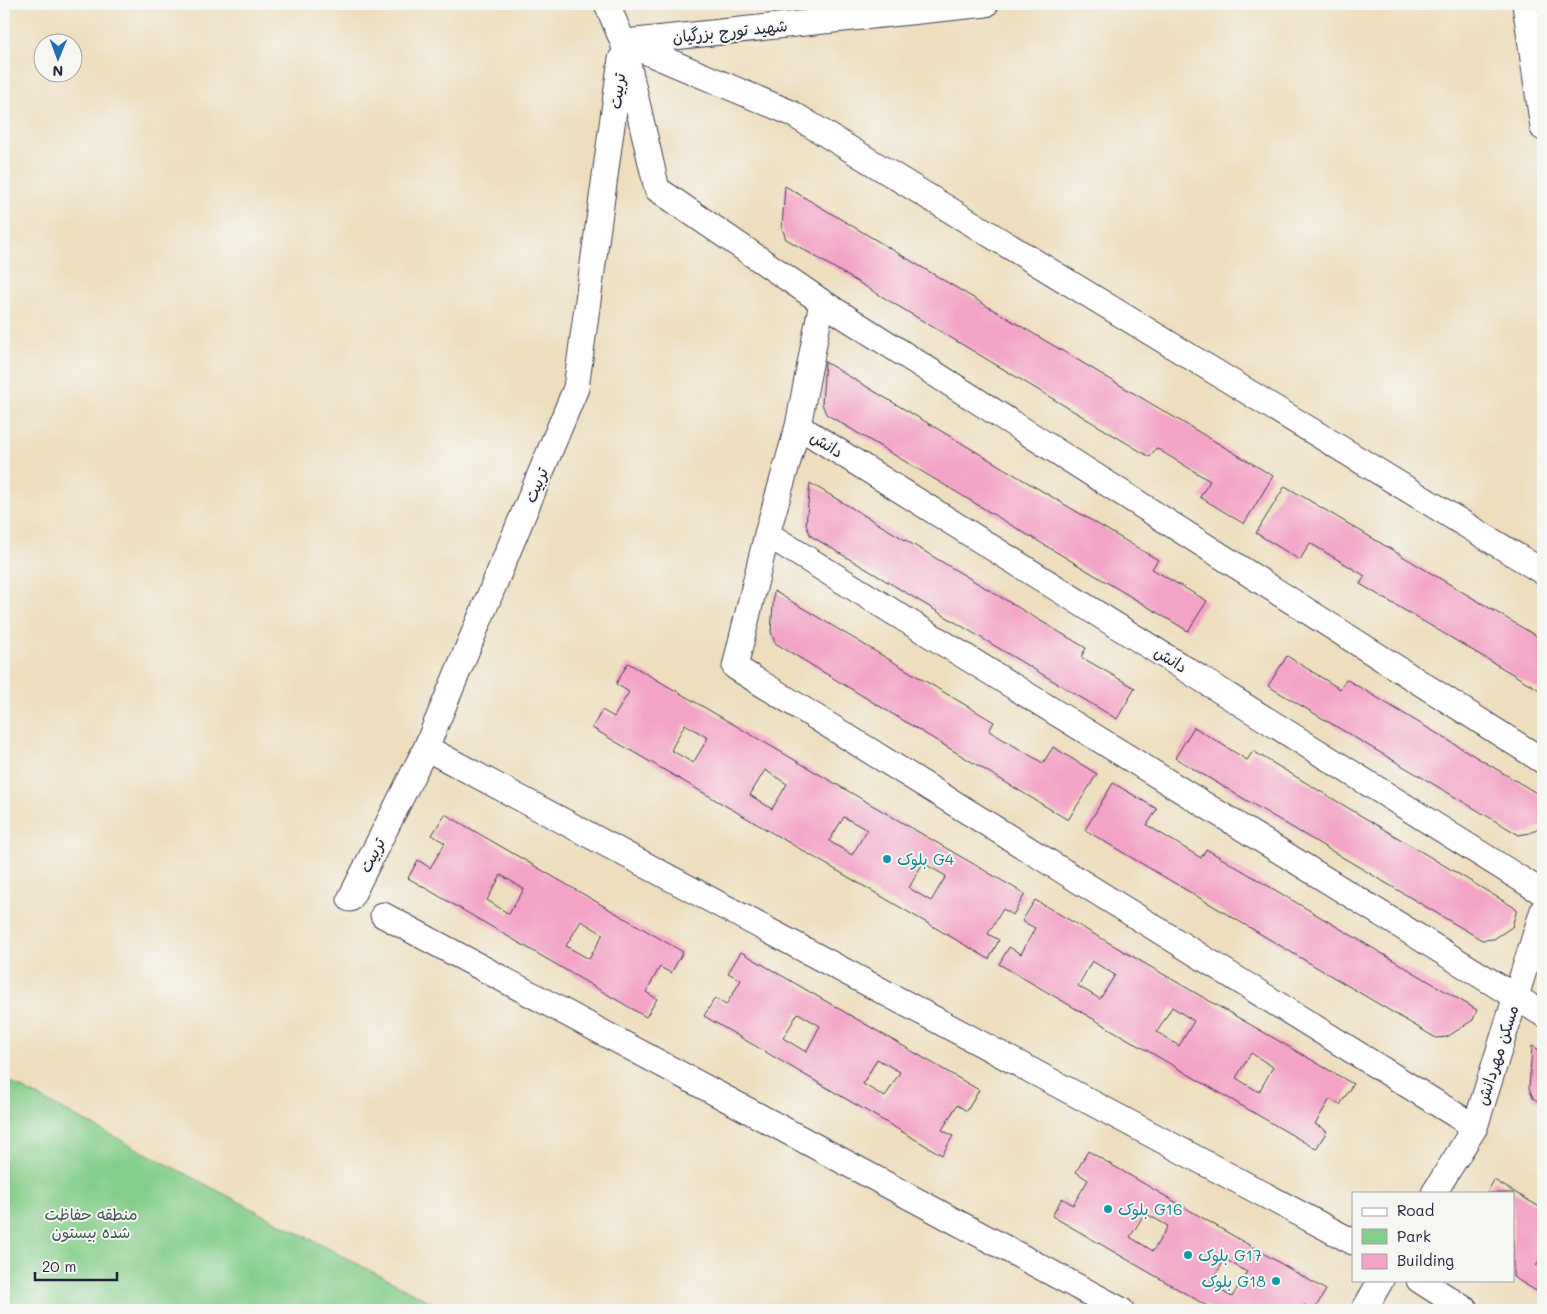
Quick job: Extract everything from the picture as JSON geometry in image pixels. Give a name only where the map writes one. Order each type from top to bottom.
[{"type":"street","points":[[607,4],[624,42],[657,189],[822,302],[1543,761]]},
{"type":"street","name":"تربیت","points":[[350,899],[426,748],[576,388],[624,42],[626,4]]},
{"type":"street","name":"شهید تورج بزرگیان","points":[[624,42],[986,4]]},
{"type":"street","points":[[1525,4],[1543,128]]},
{"type":"street","points":[[624,42],[791,113],[1543,572]]},
{"type":"street","points":[[822,302],[798,426],[767,534],[735,666],[1475,1127]]},
{"type":"street","name":"دانش","points":[[798,426],[1543,893]]},
{"type":"street","points":[[767,534],[1543,1014]]},
{"type":"street","points":[[426,748],[1352,1241]]},
{"type":"street","name":"مسکن مهردانش","points":[[1435,1192],[1475,1127],[1543,910]]},
{"type":"street","points":[[383,915],[1121,1310]]},
{"type":"street","points":[[1364,1310],[1380,1282]]},
{"type":"street","points":[[1423,1282],[1466,1310]]},
{"type":"green space","name":"منطقه حفاظت شده بیستون","points":[[4,1079],[446,1310],[4,1310]]},
{"type":"building","points":[[785,186],[1273,476],[1244,524],[1200,497],[1210,481],[1156,448],[1150,457],[786,239],[782,228]]},
{"type":"building","points":[[825,362],[1158,560],[1152,569],[1207,601],[1188,631],[826,414],[822,404]]},
{"type":"building","points":[[810,483],[1086,648],[1081,657],[1135,688],[1117,719],[811,536],[806,525]]},
{"type":"building","points":[[1285,486],[1543,640],[1543,692],[1360,584],[1365,576],[1310,543],[1300,560],[1256,533]]},
{"type":"building","points":[[774,591],[994,722],[989,731],[1043,763],[1053,747],[1097,774],[1068,820],[775,643],[771,632]]},
{"type":"building","points":[[1287,656],[1340,689],[1346,679],[1543,797],[1543,825],[1530,833],[1519,835],[1268,686]]},
{"type":"building","points":[[628,663],[1025,894],[1013,915],[1003,909],[988,934],[999,940],[989,959],[592,728],[602,710],[614,717],[629,692],[616,684]],"holes":[[[685,724],[708,738],[693,763],[671,750]],[[765,770],[787,784],[772,809],[750,795]],[[844,817],[867,830],[852,855],[829,841]],[[923,863],[946,876],[931,901],[909,888]]]},
{"type":"building","points":[[1194,727],[1247,760],[1253,751],[1517,909],[1512,927],[1494,939],[1482,940],[1175,758]]},
{"type":"building","points":[[1113,783],[1157,809],[1147,825],[1201,858],[1206,849],[1477,1010],[1473,1020],[1447,1037],[1436,1038],[1085,830]]},
{"type":"building","points":[[445,814],[683,952],[671,973],[660,967],[646,992],[657,999],[646,1017],[408,878],[418,860],[430,868],[445,843],[432,835]],"holes":[[[501,875],[524,889],[509,914],[487,900]],[[581,921],[603,934],[589,959],[566,946]]]},
{"type":"building","points":[[1035,900],[1353,1084],[1340,1105],[1330,1099],[1315,1124],[1327,1131],[1316,1149],[999,964],[1009,947],[1021,954],[1035,928],[1022,921]],"holes":[[[1092,961],[1115,975],[1100,999],[1078,986]],[[1172,1007],[1194,1021],[1179,1046],[1157,1032]],[[1251,1053],[1273,1067],[1259,1092],[1236,1078]]]},
{"type":"building","points":[[741,952],[979,1090],[967,1111],[957,1105],[942,1130],[953,1136],[942,1155],[704,1016],[715,998],[726,1005],[741,980],[728,973]],"holes":[[[798,1013],[820,1026],[806,1052],[783,1038]],[[877,1059],[900,1072],[885,1097],[863,1084]]]},
{"type":"building","points":[[1532,1046],[1543,1052],[1543,1105],[1533,1098],[1529,1088]]},
{"type":"building","points":[[1088,1151],[1326,1290],[1314,1310],[1304,1305],[1301,1310],[1214,1310],[1052,1216],[1062,1198],[1073,1205],[1088,1180],[1076,1172]],"holes":[[[1145,1213],[1168,1226],[1153,1251],[1130,1237]],[[1225,1259],[1247,1272],[1232,1297],[1210,1284]]]},
{"type":"building","points":[[1494,1180],[1543,1209],[1543,1255],[1536,1266],[1543,1270],[1543,1295],[1514,1278],[1514,1192],[1488,1192]]},
{"type":"place","name":"بلوک G4","points":[[887,859]]},
{"type":"place","name":"بلوک G16","points":[[1108,1209]]},
{"type":"place","name":"بلوک G17","points":[[1188,1255]]},
{"type":"place","name":"بلوک G18","points":[[1276,1281]]}]
